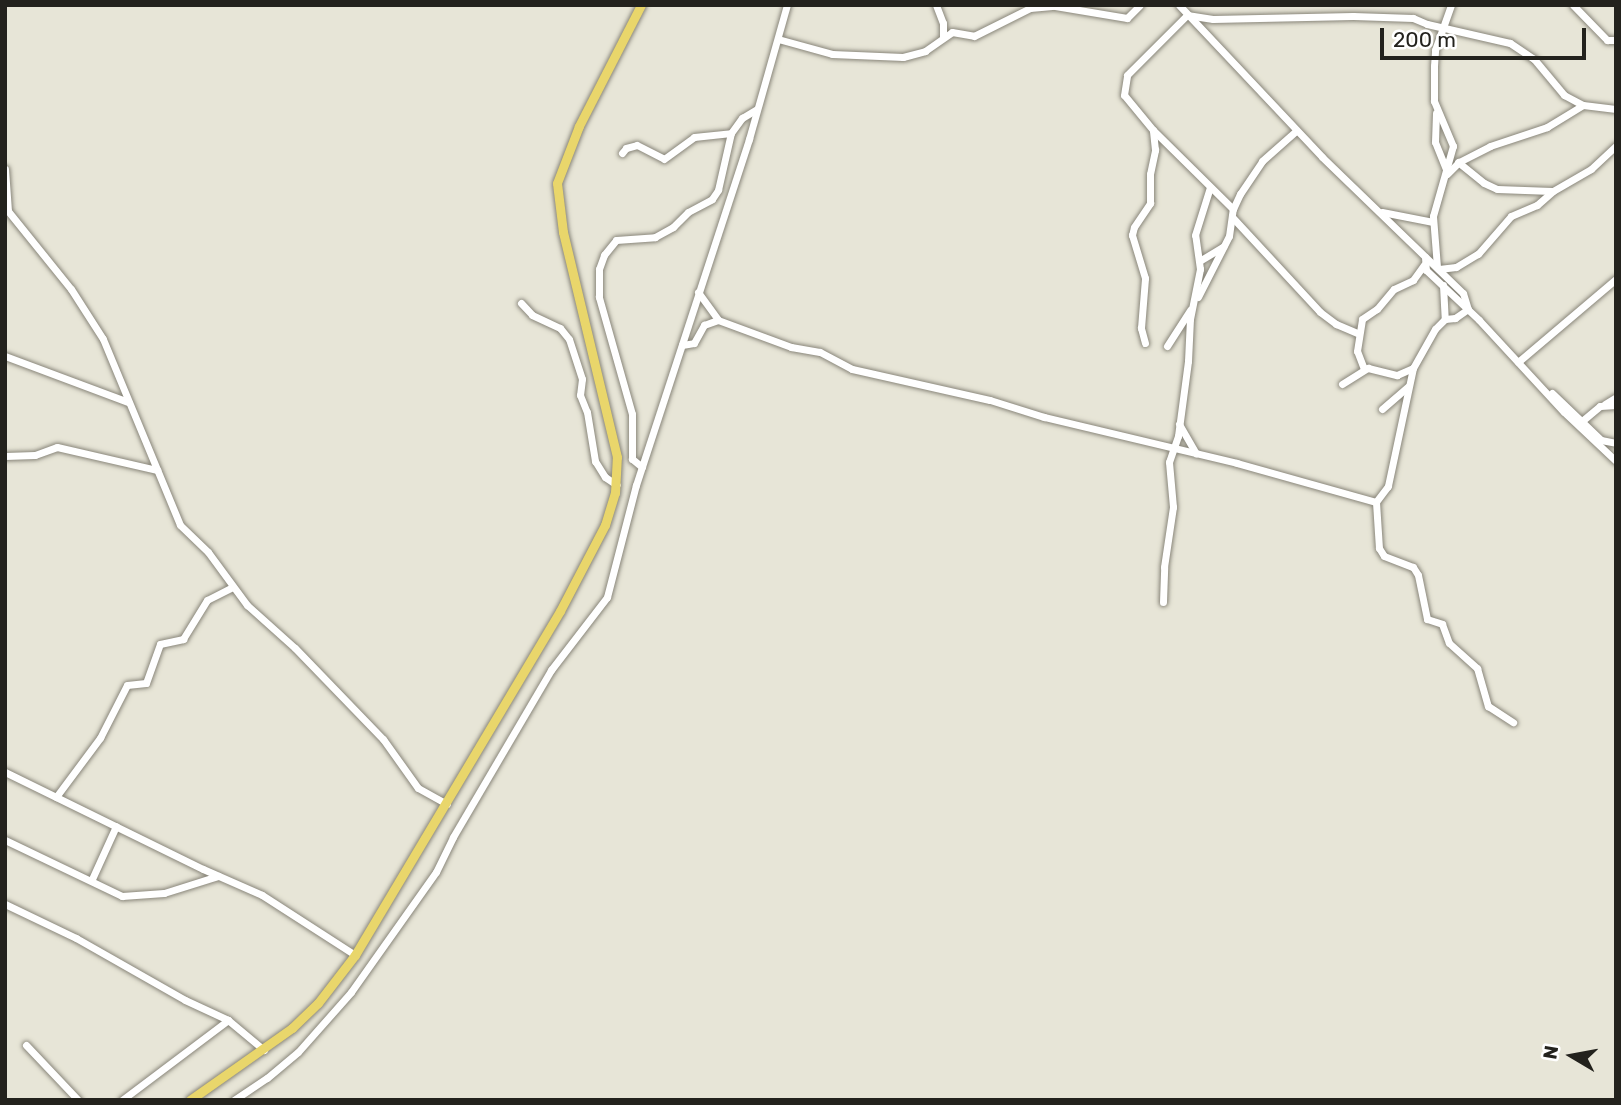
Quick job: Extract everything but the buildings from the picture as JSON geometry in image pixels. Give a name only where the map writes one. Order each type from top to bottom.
[{"type":"main road","points":[[190,1100],[264,1050],[318,1003],[355,955],[447,804],[579,576],[605,525],[617,485],[616,449],[562,232],[557,183],[579,126],[641,5]]},
{"type":"street","points":[[234,1100],[267,1078],[329,1020],[436,873],[453,837],[536,694],[607,597],[642,467],[758,108],[787,5]]},
{"type":"street","points":[[936,5],[943,23],[943,37]]},
{"type":"street","points":[[778,39],[832,54],[894,57],[925,51],[954,32],[974,36],[1038,7],[1127,18],[1140,5]]},
{"type":"street","points":[[1179,5],[1296,131],[1380,212],[1446,283],[1466,298],[1468,309],[1616,461]]},
{"type":"street","points":[[1446,169],[1435,142],[1436,110],[1433,89],[1435,50],[1451,5]]},
{"type":"street","points":[[1573,5],[1607,40],[1616,40]]},
{"type":"street","points":[[1188,15],[1222,19],[1343,16],[1408,18],[1501,39],[1518,47],[1544,70],[1558,90],[1583,105],[1616,109]]},
{"type":"street","points":[[1188,15],[1127,75],[1124,88],[1126,100],[1233,209]]},
{"type":"street","points":[[1445,320],[1446,283],[1438,268],[1433,222],[1446,169],[1455,160],[1547,127],[1583,105]]},
{"type":"street","points":[[642,467],[632,458],[632,414],[599,297],[599,269],[604,255],[616,240],[654,237],[673,227],[688,212],[712,199],[718,190],[731,133],[742,118],[758,108]]},
{"type":"street","points":[[1436,110],[1452,142],[1455,160],[1483,183],[1497,189],[1553,191]]},
{"type":"street","points":[[1145,343],[1141,328],[1145,278],[1132,235],[1134,227],[1150,203],[1150,174],[1156,150],[1153,130]]},
{"type":"street","points":[[1167,346],[1192,307],[1224,247],[1233,209],[1262,161],[1296,131]]},
{"type":"street","points":[[622,153],[626,148],[637,145],[664,159],[694,137],[731,133]]},
{"type":"street","points":[[1425,261],[1438,268],[1456,267],[1478,254],[1511,216],[1537,205],[1553,191],[1591,169],[1616,146]]},
{"type":"street","points":[[1442,180],[1455,160]]},
{"type":"street","points":[[5,169],[8,211],[97,327],[128,402],[145,435],[180,525],[208,552],[247,605],[295,648],[366,720],[418,788],[447,804]]},
{"type":"street","points":[[1163,602],[1164,567],[1173,507],[1169,467],[1179,423],[1192,307],[1201,260],[1195,235],[1210,187]]},
{"type":"street","points":[[1380,212],[1433,222]]},
{"type":"street","points":[[1233,218],[1320,312],[1336,324],[1357,333]]},
{"type":"street","points":[[1201,260],[1224,247]]},
{"type":"street","points":[[1364,369],[1357,351],[1357,333],[1362,319],[1377,309],[1394,289],[1413,280],[1425,261]]},
{"type":"street","points":[[1446,283],[1456,267]]},
{"type":"street","points":[[1518,362],[1616,278]]},
{"type":"street","points":[[698,292],[718,320],[791,347],[820,352],[852,369],[990,400],[1376,502]]},
{"type":"street","points":[[521,303],[532,315],[560,328],[569,339],[581,375],[580,395],[587,412],[595,461],[605,477],[617,485]]},
{"type":"street","points":[[1468,309],[1455,318],[1445,320],[1435,329],[1413,368],[1388,486],[1376,502],[1382,554],[1413,568],[1418,575],[1427,619],[1442,624],[1449,643],[1477,668],[1488,706],[1513,722]]},
{"type":"street","points":[[682,345],[694,343],[704,325],[718,320]]},
{"type":"street","points":[[5,356],[128,402]]},
{"type":"street","points":[[1342,384],[1364,369],[1397,374],[1413,368]]},
{"type":"street","points":[[1538,383],[1606,443],[1616,443]]},
{"type":"street","points":[[1382,410],[1409,386]]},
{"type":"street","points":[[1582,421],[1595,408],[1616,397]]},
{"type":"street","points":[[1605,404],[1616,405]]},
{"type":"street","points":[[1179,423],[1196,454]]},
{"type":"street","points":[[5,456],[35,455],[57,447],[157,470]]},
{"type":"street","points":[[56,797],[94,748],[127,685],[146,682],[160,644],[183,639],[207,600],[232,587]]},
{"type":"street","points":[[6,774],[262,895],[355,955]]},
{"type":"street","points":[[92,879],[116,826]]},
{"type":"street","points":[[5,840],[126,896],[164,892],[219,876]]},
{"type":"street","points":[[5,904],[76,938],[178,997],[228,1020],[264,1050]]},
{"type":"street","points":[[122,1100],[228,1020]]},
{"type":"street","points":[[26,1045],[78,1100]]}]
